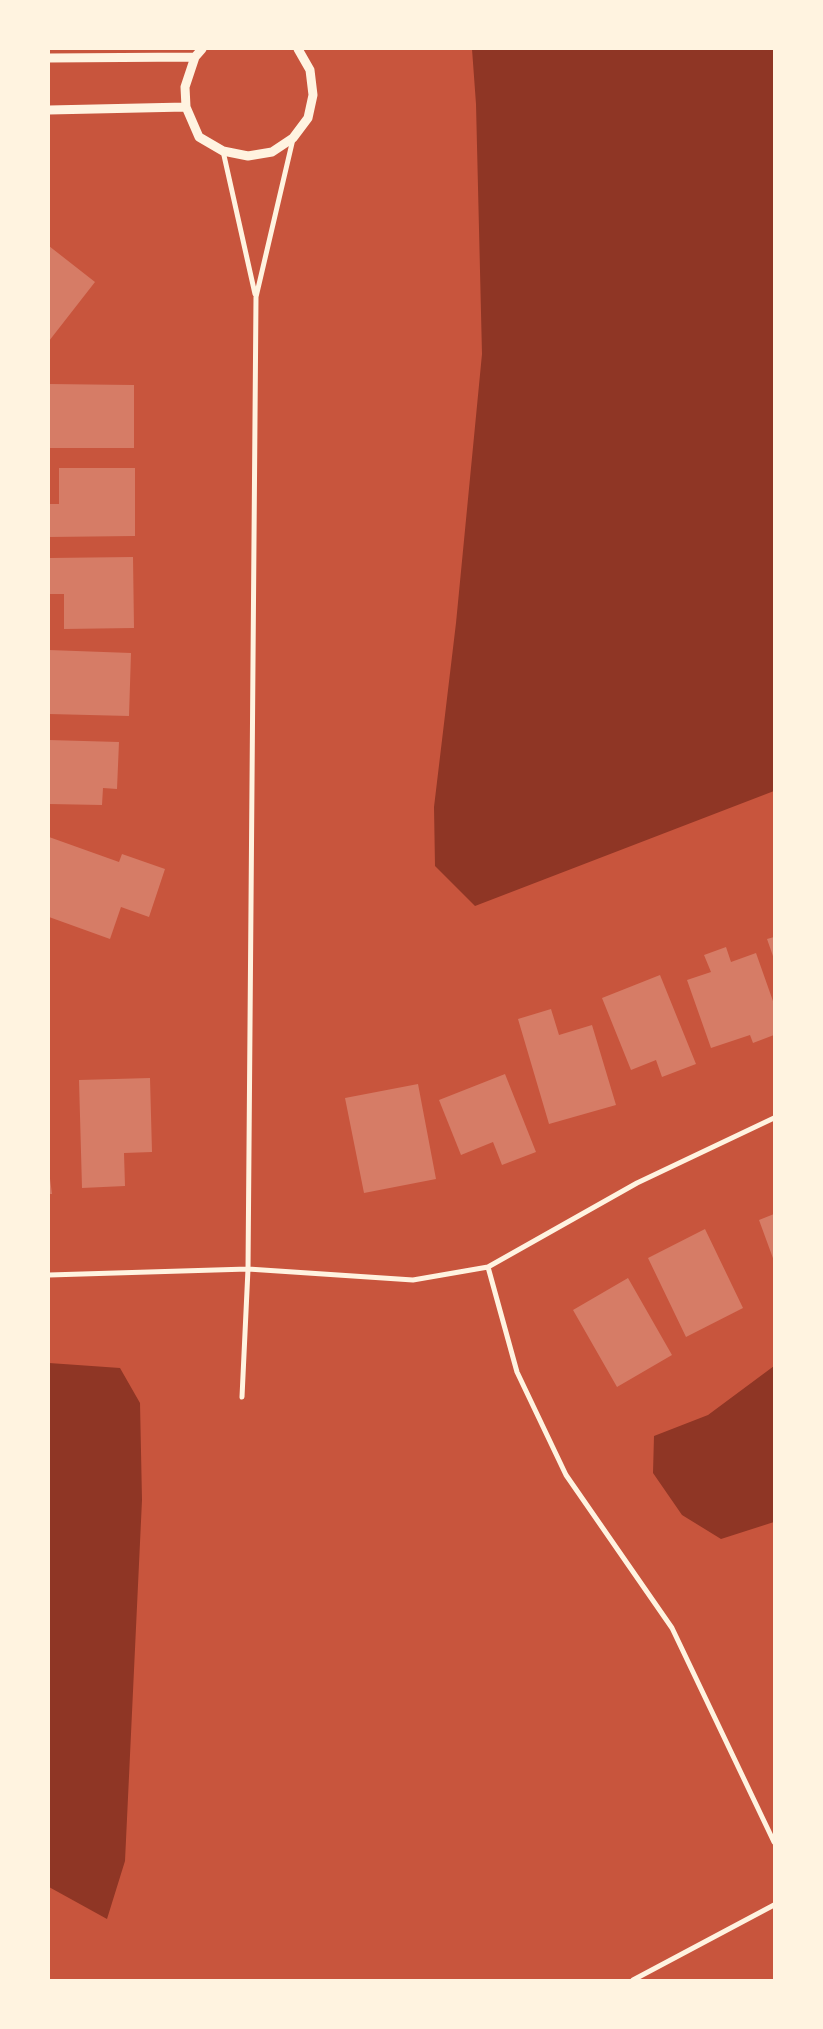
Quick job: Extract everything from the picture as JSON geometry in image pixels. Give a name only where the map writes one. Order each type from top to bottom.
[{"type":"street","points":[[202,49],[195,57],[185,87],[186,107],[199,137],[223,151],[248,156],[272,152],[293,138],[308,118],[314,94],[310,70],[298,49]]},
{"type":"street","points":[[49,58],[195,57]]},
{"type":"street","points":[[49,110],[186,107]]},
{"type":"street","points":[[242,1397],[248,1269],[256,297],[293,138]]},
{"type":"street","points":[[223,151],[256,297]]},
{"type":"street","points":[[49,1275],[248,1269],[413,1280],[488,1267],[637,1183],[774,1118]]},
{"type":"street","points":[[488,1267],[517,1372],[566,1476],[672,1628],[774,1842]]},
{"type":"street","points":[[633,1980],[774,1905]]},
{"type":"shaded area","points":[[472,49],[774,49],[774,791],[475,906],[435,866],[434,807],[456,623],[482,354],[476,104]]},
{"type":"shaded area","points":[[49,1363],[120,1368],[140,1403],[142,1500],[125,1861],[107,1919],[49,1887]]},
{"type":"shaded area","points":[[774,1366],[774,1522],[721,1539],[682,1515],[653,1473],[654,1436],[708,1415]]},
{"type":"building","points":[[49,246],[95,282],[49,341]]},
{"type":"building","points":[[49,384],[134,385],[134,448],[49,448]]},
{"type":"building","points":[[59,468],[135,468],[135,536],[49,537],[49,504],[59,504]]},
{"type":"building","points":[[133,557],[134,628],[64,629],[64,594],[49,594],[49,558]]},
{"type":"building","points":[[49,650],[131,653],[129,716],[49,714]]},
{"type":"building","points":[[49,740],[119,742],[117,789],[103,788],[102,805],[49,804]]},
{"type":"building","points":[[49,837],[119,862],[122,854],[165,869],[149,917],[121,907],[110,939],[49,917]]},
{"type":"building","points":[[774,937],[774,959],[767,939]]},
{"type":"building","points":[[726,947],[731,962],[756,953],[774,1004],[774,1035],[753,1043],[750,1035],[711,1048],[687,980],[711,972],[704,955]]},
{"type":"building","points":[[660,975],[696,1064],[662,1077],[656,1060],[631,1070],[602,998]]},
{"type":"building","points":[[551,1009],[559,1035],[592,1025],[616,1105],[549,1124],[518,1019]]},
{"type":"building","points":[[505,1074],[536,1152],[502,1165],[493,1142],[461,1155],[439,1100]]},
{"type":"building","points":[[150,1078],[152,1152],[124,1153],[125,1186],[82,1188],[79,1080]]},
{"type":"building","points":[[418,1084],[436,1179],[364,1193],[345,1098]]},
{"type":"building","points":[[49,1171],[52,1194],[49,1194]]},
{"type":"building","points":[[774,1214],[774,1261],[759,1220]]},
{"type":"building","points":[[705,1229],[743,1308],[686,1337],[648,1258]]},
{"type":"building","points":[[628,1278],[672,1355],[617,1387],[573,1310]]}]
